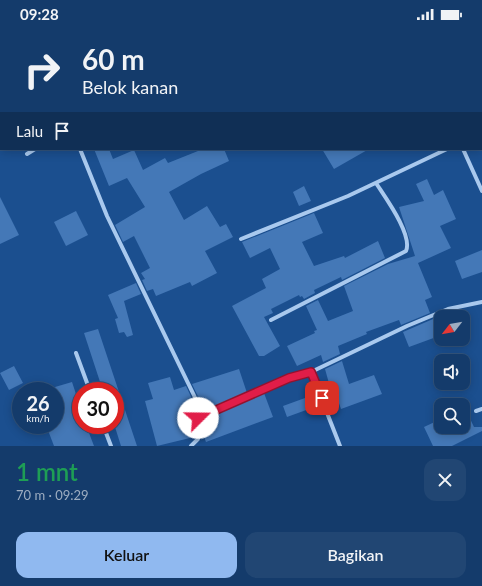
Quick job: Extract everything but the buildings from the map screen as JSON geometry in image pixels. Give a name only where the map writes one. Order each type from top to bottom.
[{"type":"street","points":[[27,154],[33,150]]},
{"type":"street","points":[[80,150],[106,216],[204,416]]},
{"type":"street","points":[[241,239],[348,196],[445,150]]},
{"type":"street","points":[[463,150],[482,191]]},
{"type":"street","points":[[271,320],[406,251],[407,242],[401,225],[376,183]]},
{"type":"street","points":[[191,446],[198,439],[194,421],[204,416],[289,378],[311,372],[407,326],[448,310],[482,302]]},
{"type":"street","points":[[76,353],[87,382]]},
{"type":"street","points":[[311,372],[340,446]]},
{"type":"street","points":[[476,411],[482,408]]},
{"type":"street","points":[[106,434],[110,446]]},
{"type":"route","points":[[198,418],[289,378],[311,372],[322,398]]}]
